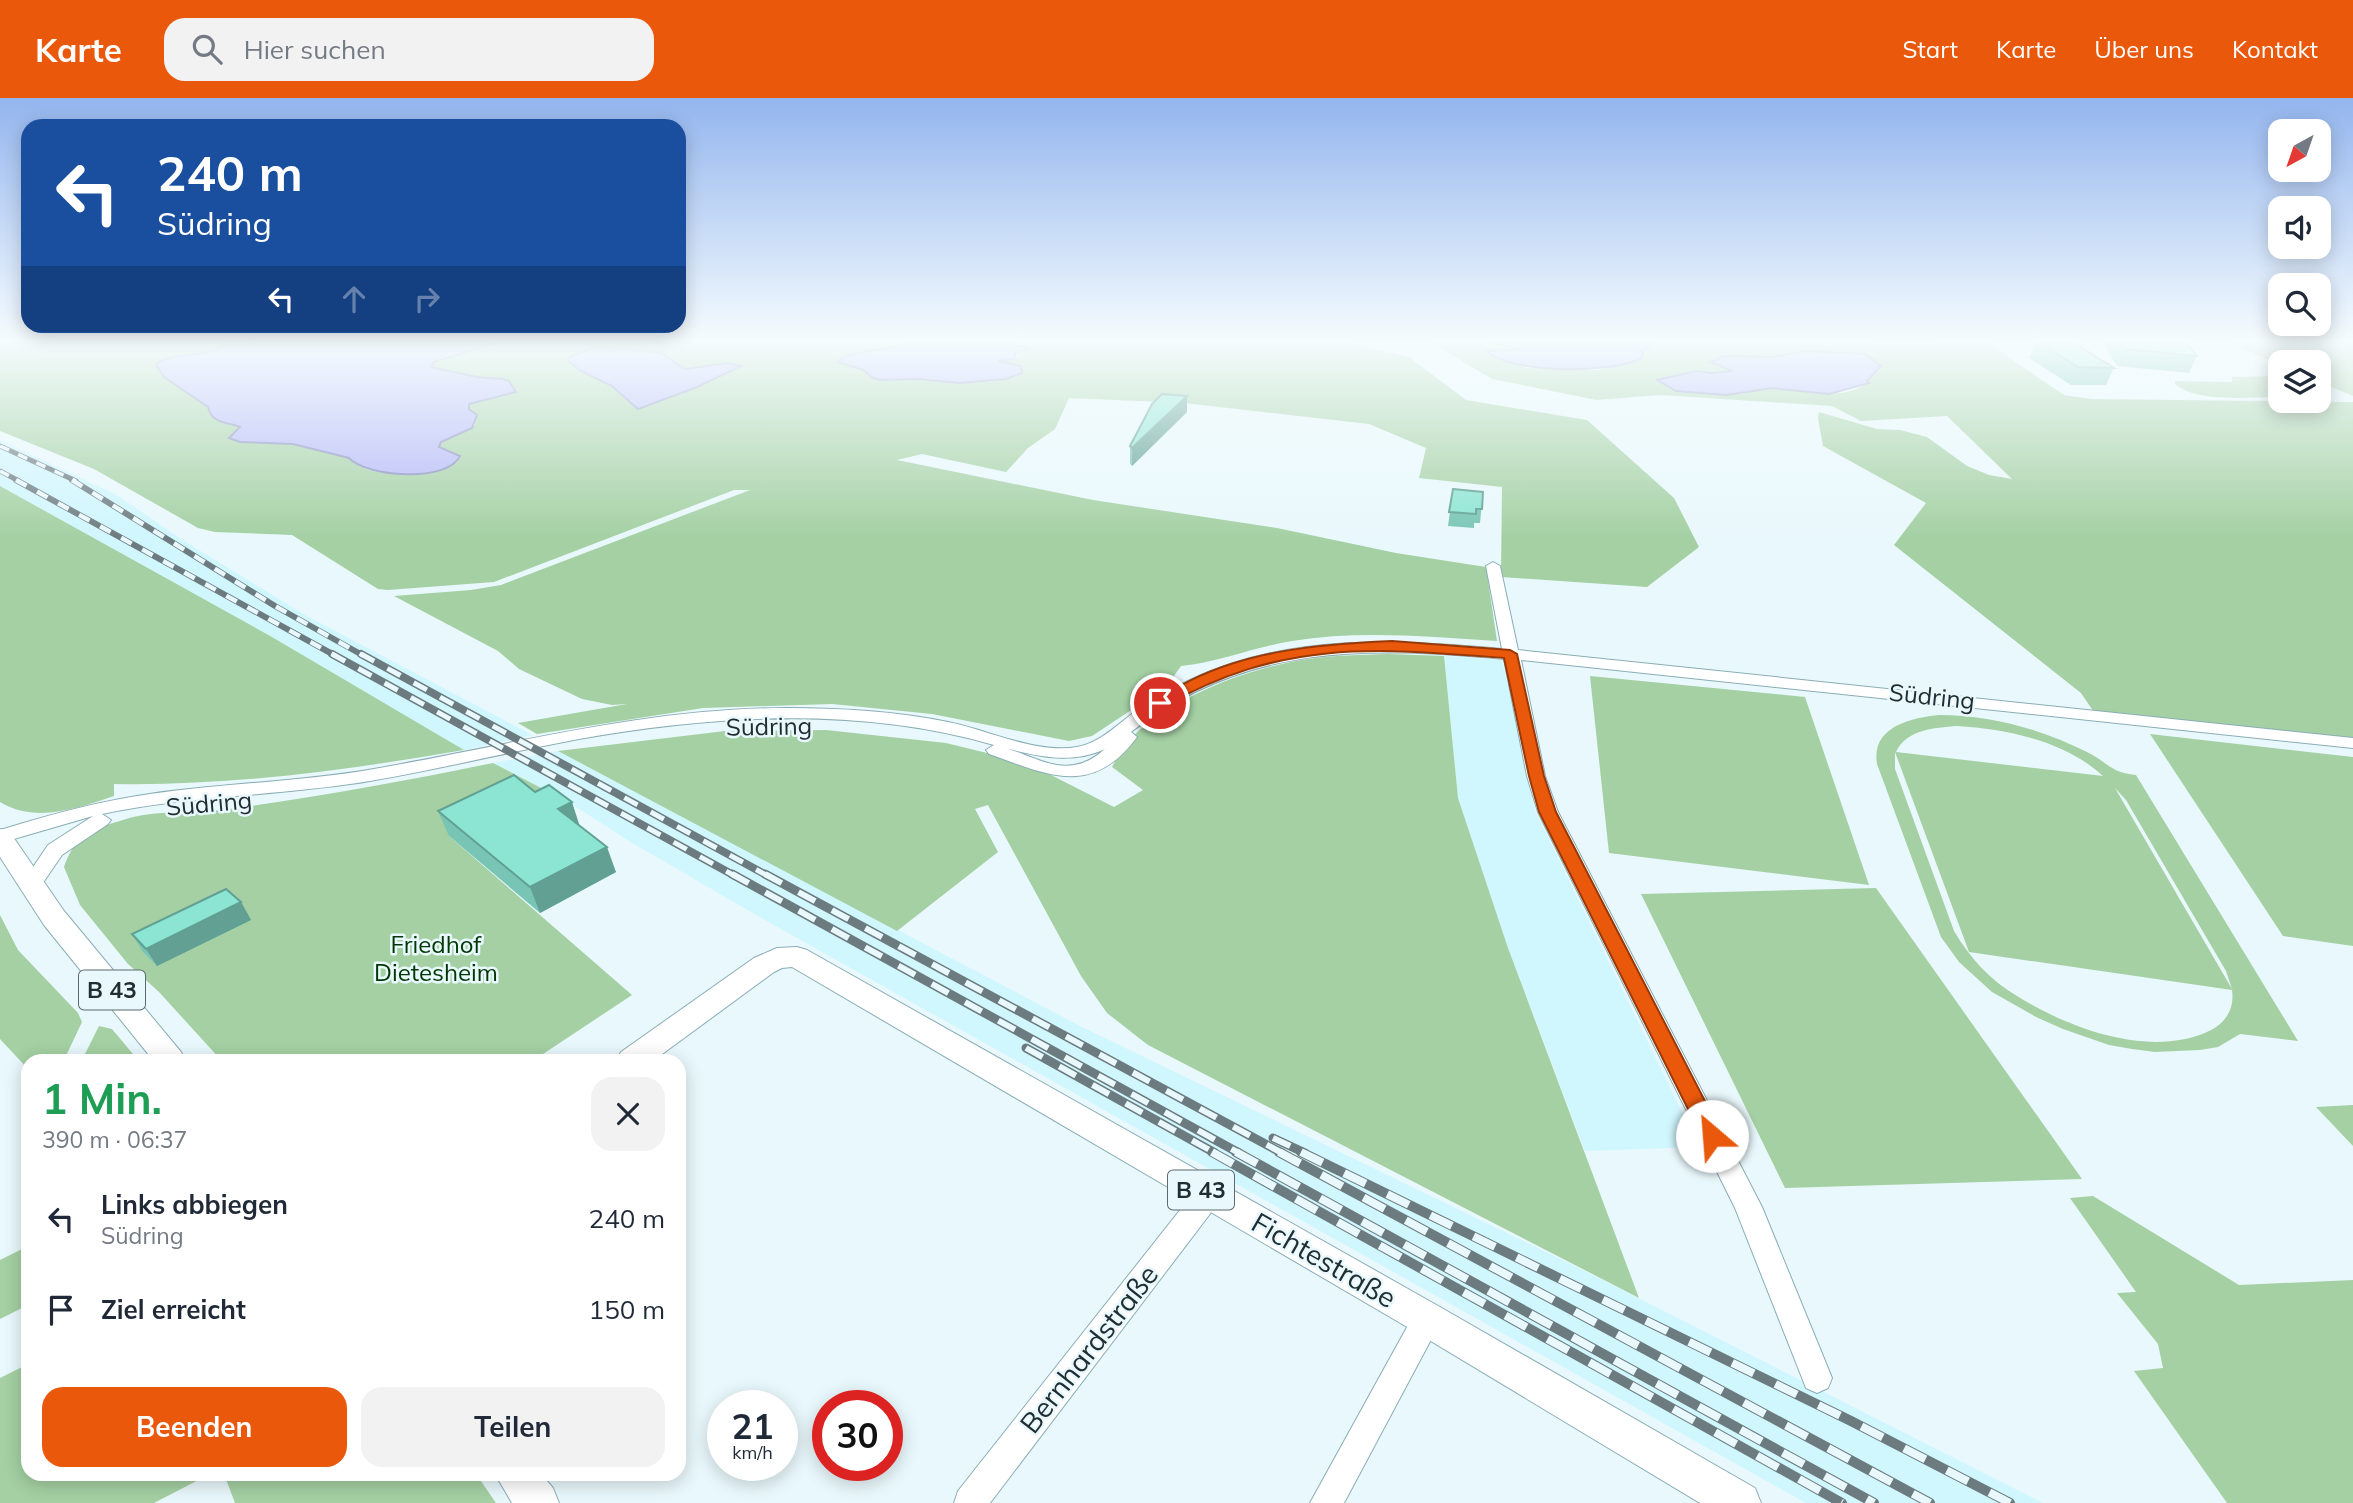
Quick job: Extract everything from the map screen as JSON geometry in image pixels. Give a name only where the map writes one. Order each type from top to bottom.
[{"type":"main road","name":"B 43","points":[[0,837],[54,918],[165,1054]]},
{"type":"main road","name":"Fichtestraße","points":[[640,1054],[764,965],[777,958],[797,957],[1427,1319],[1740,1503]]},
{"type":"main road","points":[[521,1481],[538,1503]]},
{"type":"street","points":[[1493,566],[1536,776],[1548,812],[1748,1207],[1817,1378]]},
{"type":"street","name":"Südring","points":[[0,837],[60,818],[148,799],[310,784],[371,775],[542,740],[719,715],[828,713],[882,718],[946,726],[1035,748],[1075,752],[1114,737],[1150,710],[1195,683],[1275,657],[1323,648],[1392,645],[1510,654],[2353,743]]},
{"type":"street","name":"Südring","points":[[0,837],[28,839],[151,809],[292,797],[527,752],[624,737],[769,725],[833,726],[921,735],[989,749],[1062,771],[1079,773],[1096,766],[1143,725],[1177,701],[1224,678],[1262,665],[1307,655],[1356,651],[1510,654]]},
{"type":"street","points":[[31,885],[55,850],[101,820]]},
{"type":"street","name":"Bernhardstraße","points":[[970,1503],[1209,1194]]},
{"type":"street","points":[[1326,1503],[1427,1319]]},
{"type":"shaded area","points":[[0,440],[117,495],[184,541],[305,615],[532,735],[464,750],[272,637],[0,486]]},
{"type":"shaded area","points":[[1444,656],[1502,660],[1535,811],[1699,1147],[1585,1151],[1508,948],[1458,798]]},
{"type":"shaded area","points":[[558,751],[1080,1026],[1573,1265],[2043,1503],[1806,1503],[765,920],[629,841],[570,803],[493,763]]},
{"type":"green space","points":[[0,408],[208,408],[210,414],[222,423],[240,427],[229,439],[240,442],[293,444],[349,458],[370,470],[401,474],[432,471],[457,462],[459,457],[439,447],[441,442],[475,425],[477,415],[469,408],[1065,408],[1055,429],[1028,448],[1006,472],[922,454],[897,460],[1093,500],[1277,528],[1396,553],[1486,567],[1497,641],[1395,635],[1343,636],[1278,644],[1181,666],[1166,687],[1092,736],[1069,741],[932,714],[832,704],[703,708],[537,734],[518,723],[627,704],[612,705],[582,699],[519,669],[498,651],[394,596],[501,585],[750,490],[734,490],[494,582],[388,590],[378,589],[292,535],[215,532],[198,528],[94,469],[0,431]]},
{"type":"green space","points":[[1224,408],[1512,408],[1587,420],[1674,498],[1699,547],[1647,587],[1501,577],[1502,487],[1419,478],[1426,448],[1369,424]]},
{"type":"green space","points":[[1835,408],[2268,408],[2268,413],[2331,413],[2331,408],[2353,408],[2353,743],[2096,715],[2081,693],[1894,545],[1926,503],[1823,446],[1818,418],[1819,412],[1877,429],[1900,430],[1927,437],[1967,466],[1989,475],[2012,479],[1947,416],[1861,421]]},
{"type":"green space","points":[[0,486],[272,637],[464,750],[290,775],[203,782],[114,784],[114,796],[57,812],[28,812],[0,802]]},
{"type":"green space","points":[[1388,654],[1444,656],[1458,798],[1508,948],[1639,1298],[1148,1045],[1107,1013],[1081,976],[988,805],[975,809],[998,852],[897,931],[558,751],[725,731],[826,730],[946,743],[991,754],[1047,773],[1114,807],[1143,790],[1112,767],[1123,746],[1163,713],[1186,699],[1235,678],[1284,663],[1328,657]]},
{"type":"green space","points":[[1590,676],[1805,697],[1869,885],[1609,853]]},
{"type":"green space","points":[[1939,715],[1996,721],[2033,730],[2070,744],[2115,769],[2136,775],[2298,1041],[2240,1034],[2218,1047],[2200,1050],[2155,1052],[2132,1049],[2109,1045],[2063,1029],[1992,992],[1959,962],[1941,937],[1877,764],[1877,751],[1886,733],[1905,722]],"holes":[[[1957,726],[1996,730],[2035,739],[2071,754],[2103,776],[1896,752],[1901,744],[1914,734]],[[1895,752],[1969,952],[2232,990],[2232,1004],[2227,1016],[2213,1029],[2184,1039],[2160,1042],[2134,1040],[2109,1036],[2060,1019],[2007,990],[1981,968],[1967,950],[1954,931],[1895,769]],[[2115,788],[2126,800],[2226,971],[2232,989]]]},
{"type":"green space","points":[[2150,734],[2353,757],[2353,946],[2283,936]]},
{"type":"green space","name":"Friedhof Dietesheim","points":[[493,763],[570,803],[449,836],[632,995],[543,1054],[216,1054],[159,992],[128,964],[80,905],[64,867],[73,847],[86,835],[102,827],[136,817],[216,810],[361,788]]},
{"type":"green space","points":[[1876,888],[2082,1179],[1785,1188],[1641,894]]},
{"type":"green space","points":[[0,915],[18,950],[78,1013],[82,1022],[67,1054],[21,1054],[21,1062],[0,1039]]},
{"type":"green space","points":[[99,1026],[112,1029],[133,1054],[85,1054]]},
{"type":"green space","points":[[2353,1105],[2353,1146],[2316,1107]]},
{"type":"green space","points":[[2093,1196],[2239,1285],[2353,1280],[2353,1503],[2227,1503],[2134,1371],[2163,1368],[2158,1344],[2117,1293],[2136,1292],[2070,1198]]},
{"type":"green space","points":[[21,1250],[21,1308],[0,1319],[0,1260]]},
{"type":"green space","points":[[21,1368],[21,1481],[196,1481],[154,1503],[0,1503],[0,1378]]},
{"type":"green space","points":[[227,1481],[481,1481],[496,1503],[235,1503]]},
{"type":"water","points":[[208,408],[469,408],[477,415],[472,428],[441,442],[439,447],[460,456],[452,465],[424,474],[406,474],[372,470],[349,458],[293,444],[240,442],[229,438],[240,427],[221,422],[210,413]]},
{"type":"building","points":[[1150,408],[1175,408],[1132,448],[1130,446]]},
{"type":"building","points":[[1453,489],[1483,492],[1482,509],[1476,509],[1476,514],[1449,512]]},
{"type":"building","points":[[514,775],[535,792],[549,785],[572,802],[558,809],[607,847],[530,887],[438,811]]},
{"type":"building","points":[[226,889],[241,902],[146,949],[132,934]]},
{"type":"railway","points":[[0,446],[76,481]]},
{"type":"railway","points":[[0,471],[19,481]]},
{"type":"railway","points":[[16,480],[336,656]]},
{"type":"railway","points":[[72,480],[275,606],[364,656]]},
{"type":"railway","points":[[332,654],[735,876]]},
{"type":"railway","points":[[361,654],[768,876]]},
{"type":"railway","points":[[732,874],[1239,1153]]},
{"type":"railway","points":[[765,874],[1282,1153]]},
{"type":"railway","points":[[1026,1048],[1215,1153]]},
{"type":"railway","points":[[1273,1138],[1305,1153]]},
{"type":"railway","points":[[1212,1152],[1842,1503]]},
{"type":"railway","points":[[1236,1152],[1874,1503]]},
{"type":"railway","points":[[1279,1152],[1930,1503]]},
{"type":"railway","points":[[1301,1152],[1851,1421],[2010,1503]]},
{"type":"route","points":[[1160,703],[1195,683],[1230,669],[1323,648],[1392,645],[1510,654],[1536,776],[1548,812],[1712,1136]]}]
